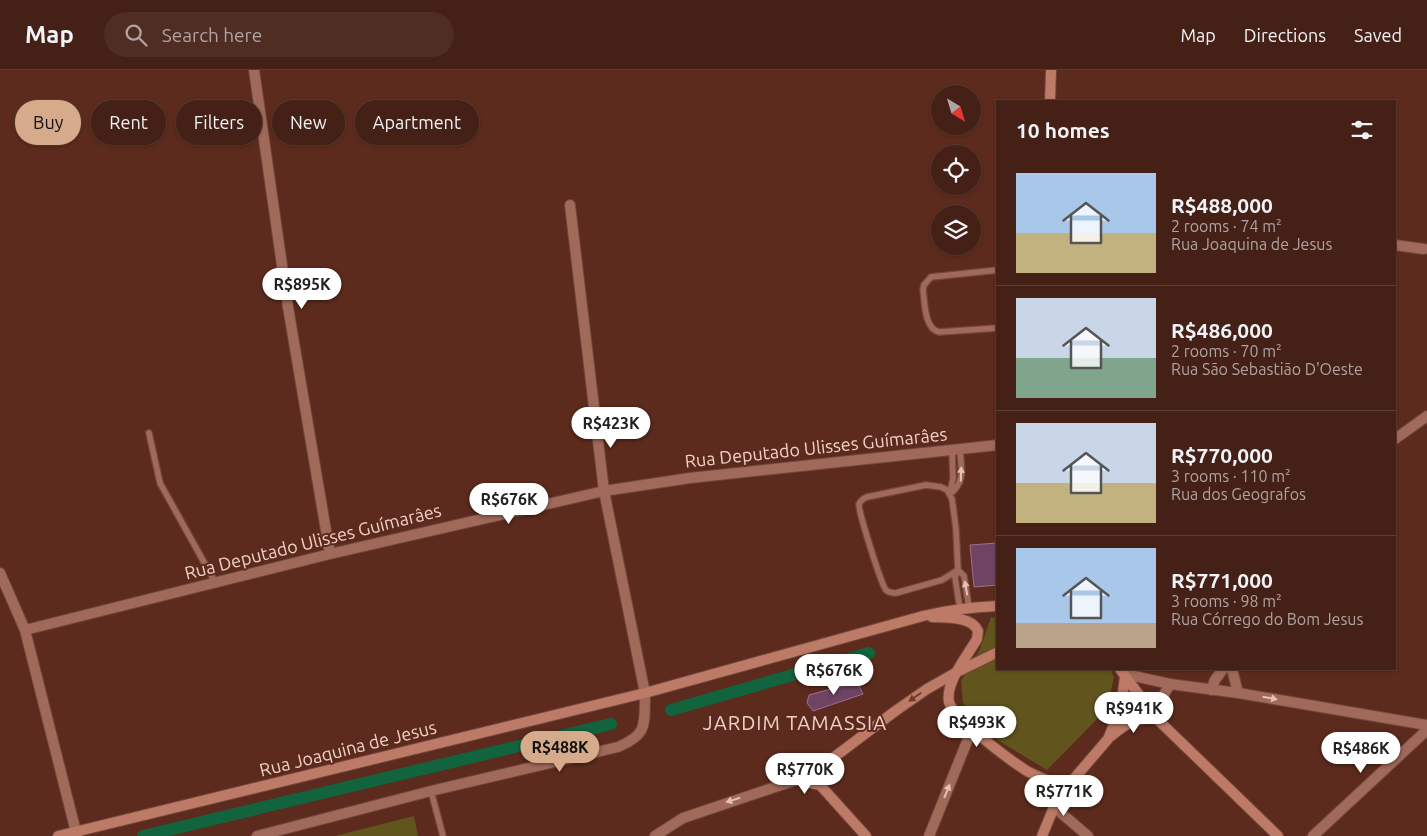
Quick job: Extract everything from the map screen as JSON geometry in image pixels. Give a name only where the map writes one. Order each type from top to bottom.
[{"type":"main road","points":[[1050,100],[1051,70]]},
{"type":"main road","name":"Rua Joaquina de Jesus","points":[[58,836],[77,834],[645,693],[923,616],[964,608],[996,606]]},
{"type":"main road","points":[[923,616],[965,620],[973,623],[978,631],[977,639],[952,682],[949,702],[958,715],[972,729],[1027,771],[1066,788]]},
{"type":"main road","points":[[820,785],[829,761],[919,695],[957,672],[996,653]]},
{"type":"main road","points":[[1123,672],[1156,718],[1278,836]]},
{"type":"main road","points":[[1108,738],[1121,708],[1123,672]]},
{"type":"main road","points":[[1042,836],[1054,807],[1066,788],[1108,738],[1138,718],[1156,718]]},
{"type":"main road","points":[[796,780],[820,785],[866,836]]},
{"type":"street","points":[[254,70],[288,307],[330,554]]},
{"type":"street","points":[[257,836],[432,791],[618,747],[639,736],[644,722],[645,693],[604,491],[570,205]]},
{"type":"street","points":[[1396,245],[1424,249]]},
{"type":"street","points":[[1396,438],[1427,416]]},
{"type":"street","name":"Rua Deputado Ulisses Guímarâes","points":[[25,630],[330,554],[604,491],[690,478],[996,445]]},
{"type":"street","points":[[0,572],[25,630],[77,834]]},
{"type":"street","points":[[1210,690],[1222,670]]},
{"type":"street","points":[[1232,670],[1238,693]]},
{"type":"street","points":[[1123,672],[1170,684],[1238,693],[1427,725]]},
{"type":"street","points":[[1156,718],[1162,698],[1170,684]]},
{"type":"street","points":[[929,836],[972,729]]},
{"type":"street","points":[[1313,836],[1427,730]]},
{"type":"street","points":[[655,836],[683,818],[796,780],[829,761]]},
{"type":"street","points":[[1054,807],[1088,836]]},
{"type":"lane","points":[[996,270],[931,277],[924,284],[923,290],[929,324],[935,331],[996,328]]},
{"type":"lane","points":[[149,433],[160,483],[215,582]]},
{"type":"lane","points":[[956,450],[950,494],[956,529],[958,570],[955,577],[964,608]]},
{"type":"lane","points":[[950,494],[941,487],[926,486],[868,497],[863,499],[859,507],[878,572],[886,591],[896,593],[942,580],[958,570]]},
{"type":"lane","points":[[958,570],[964,576],[964,608]]},
{"type":"lane","points":[[432,791],[443,836]]},
{"type":"shaded area","points":[[991,617],[996,618],[996,670],[1110,670],[1114,677],[1107,709],[1047,770],[991,736],[963,703],[961,681],[980,649]]},
{"type":"shaded area","points":[[414,816],[418,836],[335,836]]},
{"type":"building","points":[[996,543],[996,585],[974,587],[970,545]]},
{"type":"building","points":[[857,682],[863,694],[813,711],[807,703],[809,695]]},
{"type":"waterway","points":[[671,710],[869,653]]},
{"type":"waterway","points":[[143,836],[611,724]]},
{"type":"district","name":"JARDIM TAMASSIA","points":[[795,723]]}]
